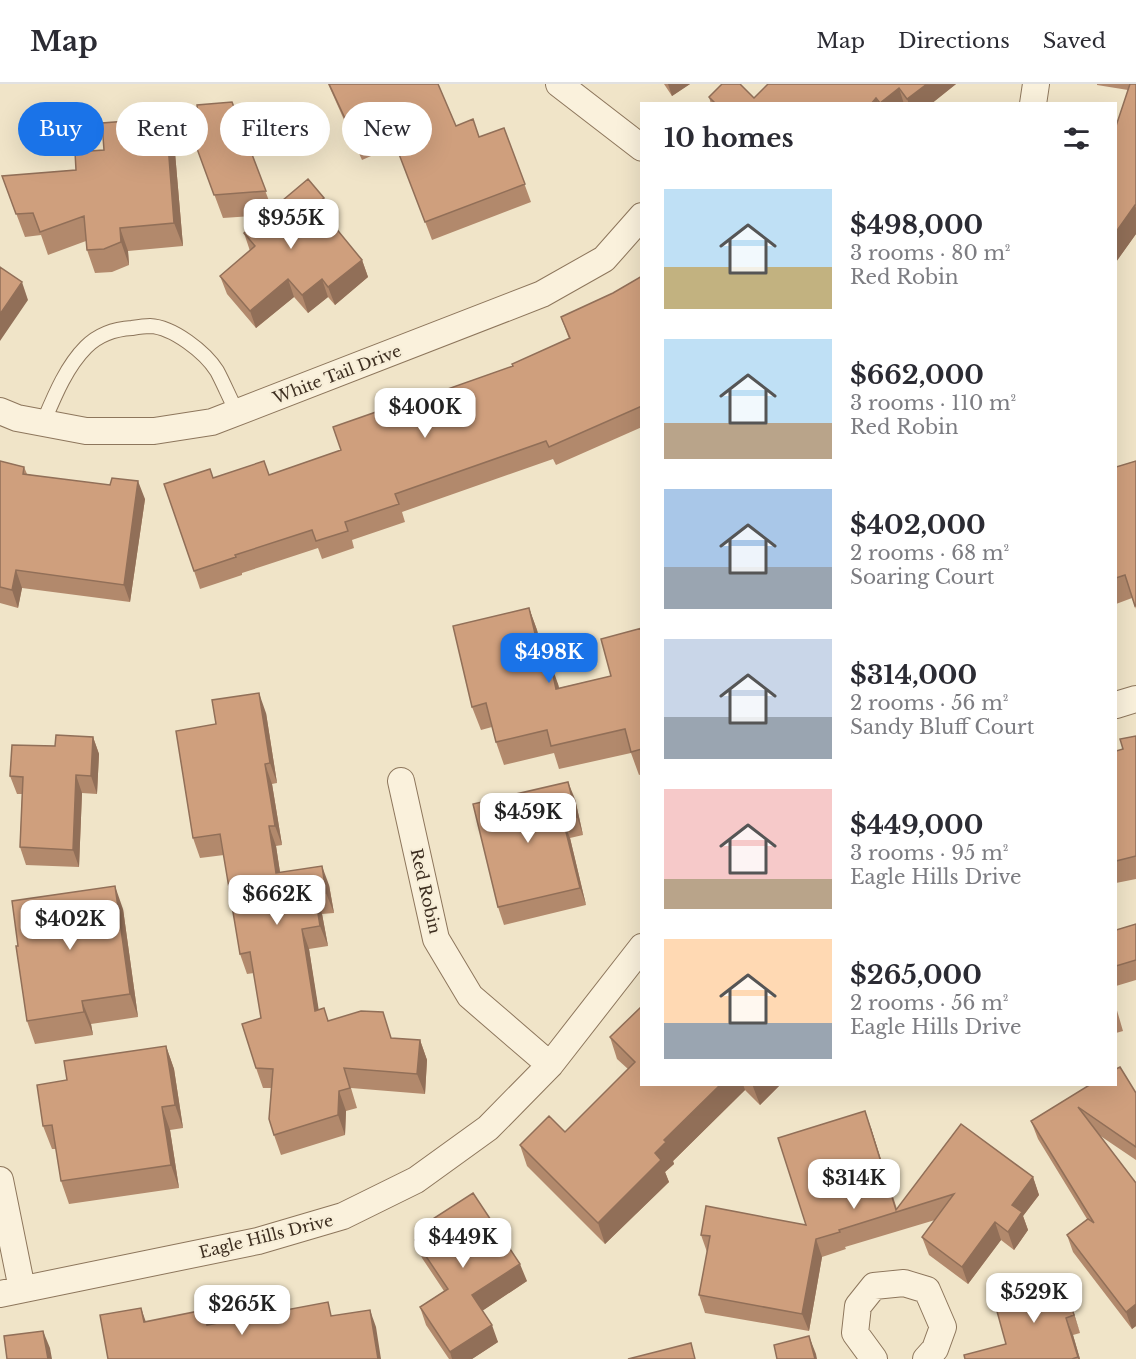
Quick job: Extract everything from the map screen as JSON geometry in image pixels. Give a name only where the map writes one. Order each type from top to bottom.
[{"type":"street","points":[[559,84],[640,146]]},
{"type":"street","points":[[1033,102],[1036,84]]},
{"type":"street","name":"White Tail Drive","points":[[0,411],[17,418],[86,431],[154,431],[212,422],[542,294],[604,259],[640,218]]},
{"type":"street","points":[[1117,705],[1136,699]]},
{"type":"street","name":"Red Robin","points":[[401,781],[436,939],[470,996],[550,1065]]},
{"type":"street","name":"Eagle Hills Drive","points":[[11,1292],[258,1241],[343,1216],[416,1180],[488,1128],[550,1065],[640,950]]},
{"type":"street","points":[[0,1180],[11,1292]]},
{"type":"street","points":[[874,1359],[855,1333],[858,1306],[873,1286],[904,1283],[927,1290],[943,1327],[935,1349],[926,1359]]},
{"type":"lane","points":[[43,423],[71,366],[86,347],[102,335],[123,329],[151,326],[176,333],[195,347],[215,369],[237,412]]},
{"type":"building","points":[[329,84],[438,84],[456,126],[473,119],[479,137],[504,128],[525,184],[425,222],[400,156],[432,156],[432,102],[342,102],[342,112]]},
{"type":"building","points":[[722,84],[740,84],[754,98],[768,84],[927,84],[907,99],[899,88],[881,102],[876,98],[873,102],[714,102],[709,97]]},
{"type":"building","points":[[1130,84],[1136,84],[1136,205],[1117,231],[1117,123]]},
{"type":"building","points":[[220,103],[220,156],[253,156],[266,191],[214,195],[200,156],[208,156],[208,104]]},
{"type":"building","points":[[116,122],[116,156],[169,156],[174,223],[120,228],[121,242],[104,249],[87,250],[84,216],[40,232],[33,213],[16,214],[2,176],[76,170],[75,156],[104,156],[104,123]]},
{"type":"building","points":[[308,179],[324,198],[316,204],[362,260],[328,287],[322,279],[302,295],[288,279],[250,311],[220,276],[255,246],[244,233]]},
{"type":"building","points":[[0,267],[22,282],[0,314]]},
{"type":"building","points":[[640,277],[640,407],[549,447],[546,441],[395,494],[399,504],[345,522],[348,531],[316,541],[312,530],[194,571],[164,484],[210,469],[213,478],[264,461],[269,475],[341,450],[333,427],[376,412],[377,414],[513,366],[512,364],[570,338],[561,317],[613,293]]},
{"type":"building","points":[[0,461],[24,467],[23,474],[110,485],[112,478],[138,481],[124,585],[16,570],[12,590],[0,587]]},
{"type":"building","points":[[1136,461],[1135,606],[1125,575],[1117,578],[1117,467]]},
{"type":"building","points":[[529,608],[542,663],[550,661],[556,689],[611,676],[601,639],[640,629],[640,750],[631,752],[625,729],[551,746],[547,730],[496,742],[486,703],[472,707],[453,626]]},
{"type":"building","points":[[259,693],[270,763],[265,764],[275,826],[269,826],[276,873],[322,866],[326,893],[315,895],[320,926],[302,929],[315,1011],[324,1008],[328,1021],[361,1011],[383,1012],[391,1038],[420,1040],[417,1074],[344,1068],[350,1088],[339,1091],[338,1115],[274,1135],[269,1119],[273,1069],[256,1068],[242,1024],[261,1018],[250,952],[240,954],[220,834],[193,838],[176,731],[216,724],[212,700]]},
{"type":"building","points":[[56,735],[93,737],[91,776],[76,775],[73,850],[20,847],[23,777],[10,776],[12,745],[55,746]]},
{"type":"building","points":[[1136,736],[1136,856],[1117,861],[1117,751],[1123,749],[1120,739]]},
{"type":"building","points":[[568,782],[577,817],[563,820],[580,888],[498,907],[473,804]]},
{"type":"building","points":[[115,886],[130,994],[82,1001],[84,1012],[27,1021],[12,901]]},
{"type":"building","points":[[1136,924],[1136,960],[1117,966],[1117,930]]},
{"type":"building","points":[[640,1008],[640,1086],[719,1086],[664,1140],[666,1142],[655,1153],[661,1160],[598,1223],[520,1145],[549,1116],[565,1132],[635,1062],[610,1037]]},
{"type":"building","points":[[166,1046],[175,1105],[162,1107],[171,1165],[61,1181],[52,1125],[43,1126],[37,1085],[67,1080],[64,1061]]},
{"type":"building","points":[[1120,1067],[1136,1093],[1136,1147],[1078,1107],[1136,1183],[1136,1304],[1126,1312],[1067,1235],[1088,1219],[1094,1223],[1031,1121],[1088,1086],[1117,1086],[1117,1068]]},
{"type":"building","points":[[865,1111],[896,1210],[961,1124],[1033,1177],[1012,1205],[1022,1212],[1008,1232],[995,1222],[962,1267],[922,1237],[954,1194],[816,1239],[802,1314],[699,1295],[710,1236],[701,1235],[706,1206],[806,1225],[778,1138]]},
{"type":"building","points":[[473,1193],[520,1264],[472,1295],[492,1325],[450,1352],[420,1307],[448,1289],[415,1240],[429,1231],[425,1224]]},
{"type":"building","points":[[1032,1279],[1034,1287],[1063,1279],[1074,1315],[1066,1318],[1078,1357],[1072,1359],[965,1359],[964,1355],[1006,1344],[995,1304],[1011,1299],[1007,1286]]},
{"type":"building","points":[[328,1302],[331,1316],[370,1310],[378,1359],[108,1359],[100,1315],[141,1308],[144,1322],[204,1310],[207,1325]]},
{"type":"building","points":[[43,1331],[48,1359],[7,1359],[4,1336]]},
{"type":"building","points":[[809,1336],[815,1359],[777,1359],[774,1345]]},
{"type":"building","points":[[691,1343],[695,1359],[628,1359]]}]
